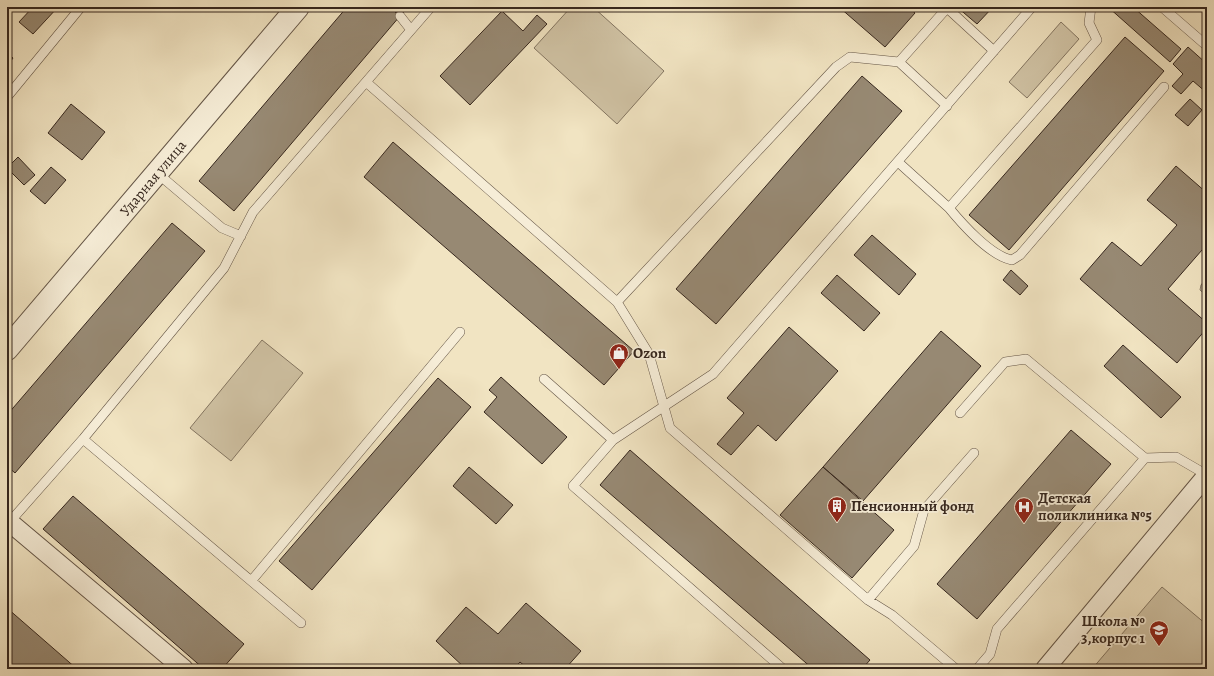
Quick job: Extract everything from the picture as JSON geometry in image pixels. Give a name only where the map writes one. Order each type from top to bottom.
[{"type":"street","name":"Ударная улица","points":[[7,349],[298,7]]},
{"type":"street","points":[[1045,669],[1207,475]]},
{"type":"street","points":[[8,523],[184,669]]},
{"type":"lane","points":[[7,97],[81,7]]},
{"type":"lane","points":[[8,523],[83,439],[224,268],[253,212],[431,7]]},
{"type":"lane","points":[[899,62],[947,7],[994,50]]},
{"type":"lane","points":[[783,669],[573,486],[613,440],[713,374],[1032,7]]},
{"type":"lane","points":[[949,208],[1097,40],[1089,23],[1091,7]]},
{"type":"lane","points":[[1162,7],[1207,46]]},
{"type":"lane","points":[[400,16],[411,30]]},
{"type":"lane","points":[[617,302],[836,67],[850,57],[899,62],[947,106]]},
{"type":"lane","points":[[366,82],[617,302],[649,354],[670,428],[868,600],[892,615],[956,669]]},
{"type":"lane","points":[[898,162],[949,208],[962,224],[1002,258],[1012,260],[1020,255],[1164,87]]},
{"type":"lane","points":[[157,173],[222,228],[241,236]]},
{"type":"lane","points":[[252,580],[460,332]]},
{"type":"lane","points":[[960,414],[1005,362],[1026,359],[1145,458],[1176,458],[1207,475]]},
{"type":"lane","points":[[544,379],[613,440]]},
{"type":"lane","points":[[83,439],[252,580],[301,623]]},
{"type":"lane","points":[[868,600],[914,546],[924,510],[974,454]]},
{"type":"lane","points":[[977,669],[990,654],[997,629],[1145,458]]},
{"type":"shaded area","points":[[571,7],[593,7],[664,71],[617,124],[534,48]]},
{"type":"shaded area","points":[[1061,22],[1079,39],[1027,98],[1009,82]]},
{"type":"shaded area","points":[[1205,280],[1207,280],[1207,296],[1200,290],[1201,285]]},
{"type":"shaded area","points":[[262,340],[303,373],[231,461],[190,428]]},
{"type":"shaded area","name":"Школа № 3,корпус 1","points":[[1162,587],[1207,625],[1207,669],[1092,669]]},
{"type":"building","points":[[33,7],[58,7],[33,34],[19,22]]},
{"type":"building","points":[[347,7],[389,7],[400,16],[234,211],[199,181]]},
{"type":"building","points":[[389,7],[408,7],[400,16]]},
{"type":"building","points":[[839,7],[908,7],[915,13],[885,47]]},
{"type":"building","points":[[957,7],[993,7],[977,24]]},
{"type":"building","points":[[1108,7],[1133,7],[1181,49],[1170,62]]},
{"type":"building","points":[[1199,7],[1207,7],[1207,14]]},
{"type":"building","points":[[502,11],[523,31],[537,15],[547,24],[470,105],[440,76]]},
{"type":"building","points":[[1125,37],[1164,71],[1009,250],[969,215]]},
{"type":"building","points":[[1188,47],[1207,64],[1207,93],[1193,81],[1181,94],[1172,86],[1183,74],[1173,64]]},
{"type":"building","points":[[7,53],[13,58],[7,66]]},
{"type":"building","points":[[862,76],[902,111],[716,324],[676,289]]},
{"type":"building","points":[[1190,99],[1202,110],[1188,126],[1175,115]]},
{"type":"building","points":[[71,104],[105,132],[82,160],[48,133]]},
{"type":"building","points":[[393,142],[634,351],[604,385],[364,177]]},
{"type":"building","points":[[18,157],[35,175],[24,185],[7,168]]},
{"type":"building","points":[[1176,166],[1207,193],[1207,254],[1202,250],[1168,289],[1207,323],[1207,328],[1177,363],[1080,279],[1112,242],[1141,266],[1177,225],[1147,200]]},
{"type":"building","points":[[51,167],[66,180],[45,204],[30,191]]},
{"type":"building","points":[[172,223],[205,251],[15,473],[7,466],[7,415]]},
{"type":"building","points":[[872,235],[916,274],[899,295],[854,255]]},
{"type":"building","points":[[1011,270],[1028,286],[1020,295],[1003,280]]},
{"type":"building","points":[[837,275],[880,313],[864,331],[821,293]]},
{"type":"building","points":[[789,327],[838,371],[776,441],[758,425],[731,455],[717,444],[744,413],[727,398]]},
{"type":"building","points":[[941,331],[981,366],[863,501],[823,467]]},
{"type":"building","points":[[1123,345],[1181,397],[1161,418],[1104,366]]},
{"type":"building","points":[[501,377],[567,437],[542,464],[484,412],[497,397],[489,390]]},
{"type":"building","points":[[438,378],[471,407],[312,590],[279,561]]},
{"type":"building","name":"Детская поликлиника №5","points":[[1071,430],[1111,464],[977,619],[937,584]]},
{"type":"building","points":[[630,450],[870,660],[862,669],[813,669],[600,485]]},
{"type":"building","points":[[469,467],[513,505],[496,524],[453,486]]},
{"type":"building","name":"Пенсионный фонд","points":[[823,467],[894,530],[852,578],[780,515]]},
{"type":"building","points":[[73,496],[244,644],[222,669],[204,669],[43,529]]},
{"type":"building","points":[[526,603],[581,651],[565,669],[528,669],[520,662],[514,669],[466,669],[436,641],[466,607],[498,634]]},
{"type":"building","points":[[7,608],[77,669],[8,669]]},
{"type":"place","name":"Ozon","points":[[619,370]]},
{"type":"place","name":"Пенсионный фонд","points":[[837,523]]},
{"type":"place","name":"Детская поликлиника №5","points":[[1024,524]]},
{"type":"place","name":"Школа № 3,корпус 1","points":[[1159,647]]}]
